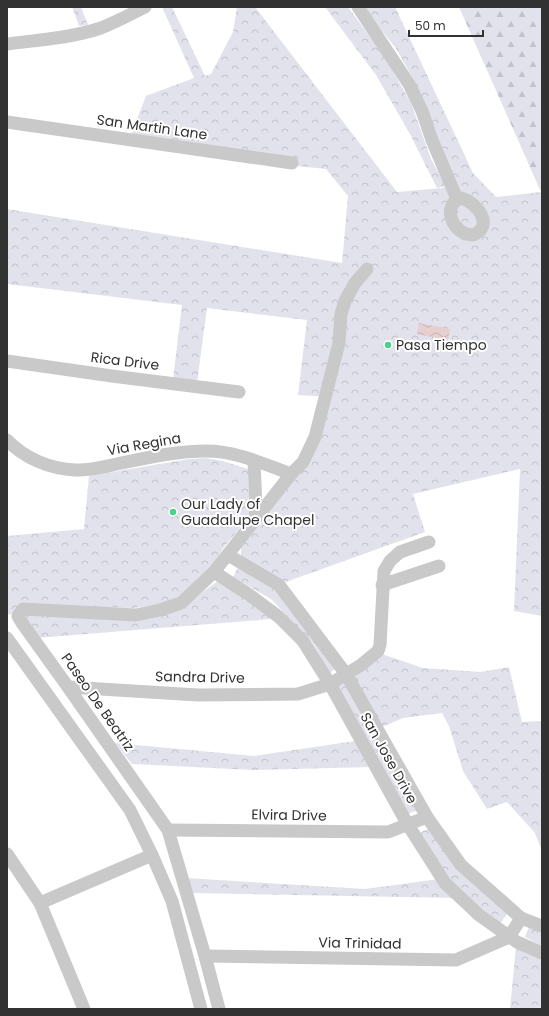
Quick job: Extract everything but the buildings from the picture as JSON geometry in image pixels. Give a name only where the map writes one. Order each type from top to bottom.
[{"type":"street","points":[[7,44],[52,38],[100,28],[114,23],[145,7]]},
{"type":"street","points":[[358,7],[409,84],[422,111],[444,170],[457,199]]},
{"type":"street","name":"San Martin Lane","points":[[7,122],[292,163]]},
{"type":"street","points":[[214,572],[291,474],[303,462],[315,436],[338,343],[341,314],[345,300],[355,283],[367,269]]},
{"type":"street","name":"Rica Drive","points":[[7,361],[239,392]]},
{"type":"street","name":"Via Regina","points":[[7,440],[17,450],[51,467],[76,470],[104,467],[183,452],[207,451],[227,452],[291,474]]},
{"type":"street","points":[[254,461],[256,506],[255,519]]},
{"type":"street","points":[[429,542],[400,552],[390,560],[384,571],[382,585],[439,566]]},
{"type":"street","name":"San Jose Drive","points":[[228,554],[279,585],[346,674],[427,817],[461,865],[521,918],[542,926]]},
{"type":"street","name":"San Jose Drive","points":[[214,572],[248,594],[279,618],[303,641],[330,684],[408,825],[445,883],[479,915],[509,937],[542,953]]},
{"type":"street","name":"Paseo De Beatriz","points":[[214,572],[181,603],[154,611],[136,614],[23,609],[18,613],[18,617],[168,830],[219,1009]]},
{"type":"street","name":"Sandra Drive","points":[[68,687],[198,696],[298,694],[330,684],[361,665],[378,651],[380,645],[382,585]]},
{"type":"street","points":[[8,642],[130,810],[152,854],[172,901],[201,1009]]},
{"type":"street","name":"Elvira Drive","points":[[168,830],[388,832],[427,817]]},
{"type":"street","points":[[7,854],[40,903],[84,1009]]},
{"type":"street","points":[[40,903],[152,854]]},
{"type":"street","points":[[509,937],[521,918]]},
{"type":"street","name":"Via Trinidad","points":[[205,956],[456,960],[509,937]]},
{"type":"green space","points":[[72,7],[81,7],[88,25],[79,26]]},
{"type":"green space","points":[[162,7],[172,7],[205,76],[211,74],[233,32],[237,7],[255,7],[397,192],[442,188],[456,183],[414,80],[395,47],[376,24],[365,7],[395,7],[473,173],[496,197],[541,192],[542,616],[514,611],[520,469],[413,494],[425,532],[280,584],[241,560],[241,546],[307,462],[329,397],[298,395],[307,320],[207,308],[197,383],[173,379],[182,305],[7,284],[7,209],[342,263],[348,196],[326,169],[297,166],[131,135],[146,96],[194,78]]},
{"type":"green space","points":[[325,7],[348,7],[386,59],[411,103],[431,159],[446,186],[437,188],[410,134],[376,75]]},
{"type":"green space","points":[[459,7],[542,7],[542,194],[541,192]]},
{"type":"green space","points":[[206,458],[223,461],[248,469],[250,516],[224,547],[211,567],[179,597],[158,605],[133,608],[61,606],[22,607],[9,615],[7,612],[7,536],[84,529],[89,476],[189,459]]},
{"type":"green space","points":[[238,567],[276,590],[336,668],[330,673],[312,642],[271,599],[233,577]]},
{"type":"green space","points":[[219,580],[271,619],[37,638],[25,621],[27,612],[133,618],[182,607]]},
{"type":"green space","points":[[376,652],[423,668],[481,672],[509,667],[522,722],[542,721],[542,851],[535,833],[507,802],[487,809],[463,771],[449,726],[442,713],[403,718],[382,727],[354,679],[359,669]]},
{"type":"green space","points":[[345,682],[419,810],[406,814],[337,686]]},
{"type":"green space","points":[[355,741],[371,767],[253,770],[132,764],[115,743],[254,756]]},
{"type":"green space","points":[[430,828],[507,914],[500,924],[481,910],[449,881],[419,833]]},
{"type":"green space","points":[[185,878],[365,889],[439,879],[458,898],[191,893]]},
{"type":"green space","points":[[529,927],[542,931],[542,946],[525,937]]},
{"type":"green space","points":[[516,946],[542,958],[542,1009],[510,1009]]},
{"type":"water","points":[[419,323],[450,329],[448,340],[417,334]]},
{"type":"place","name":"Pasa Tiempo","points":[[388,345]]},
{"type":"place","name":"Our Lady of Guadalupe Chapel","points":[[173,512]]}]
